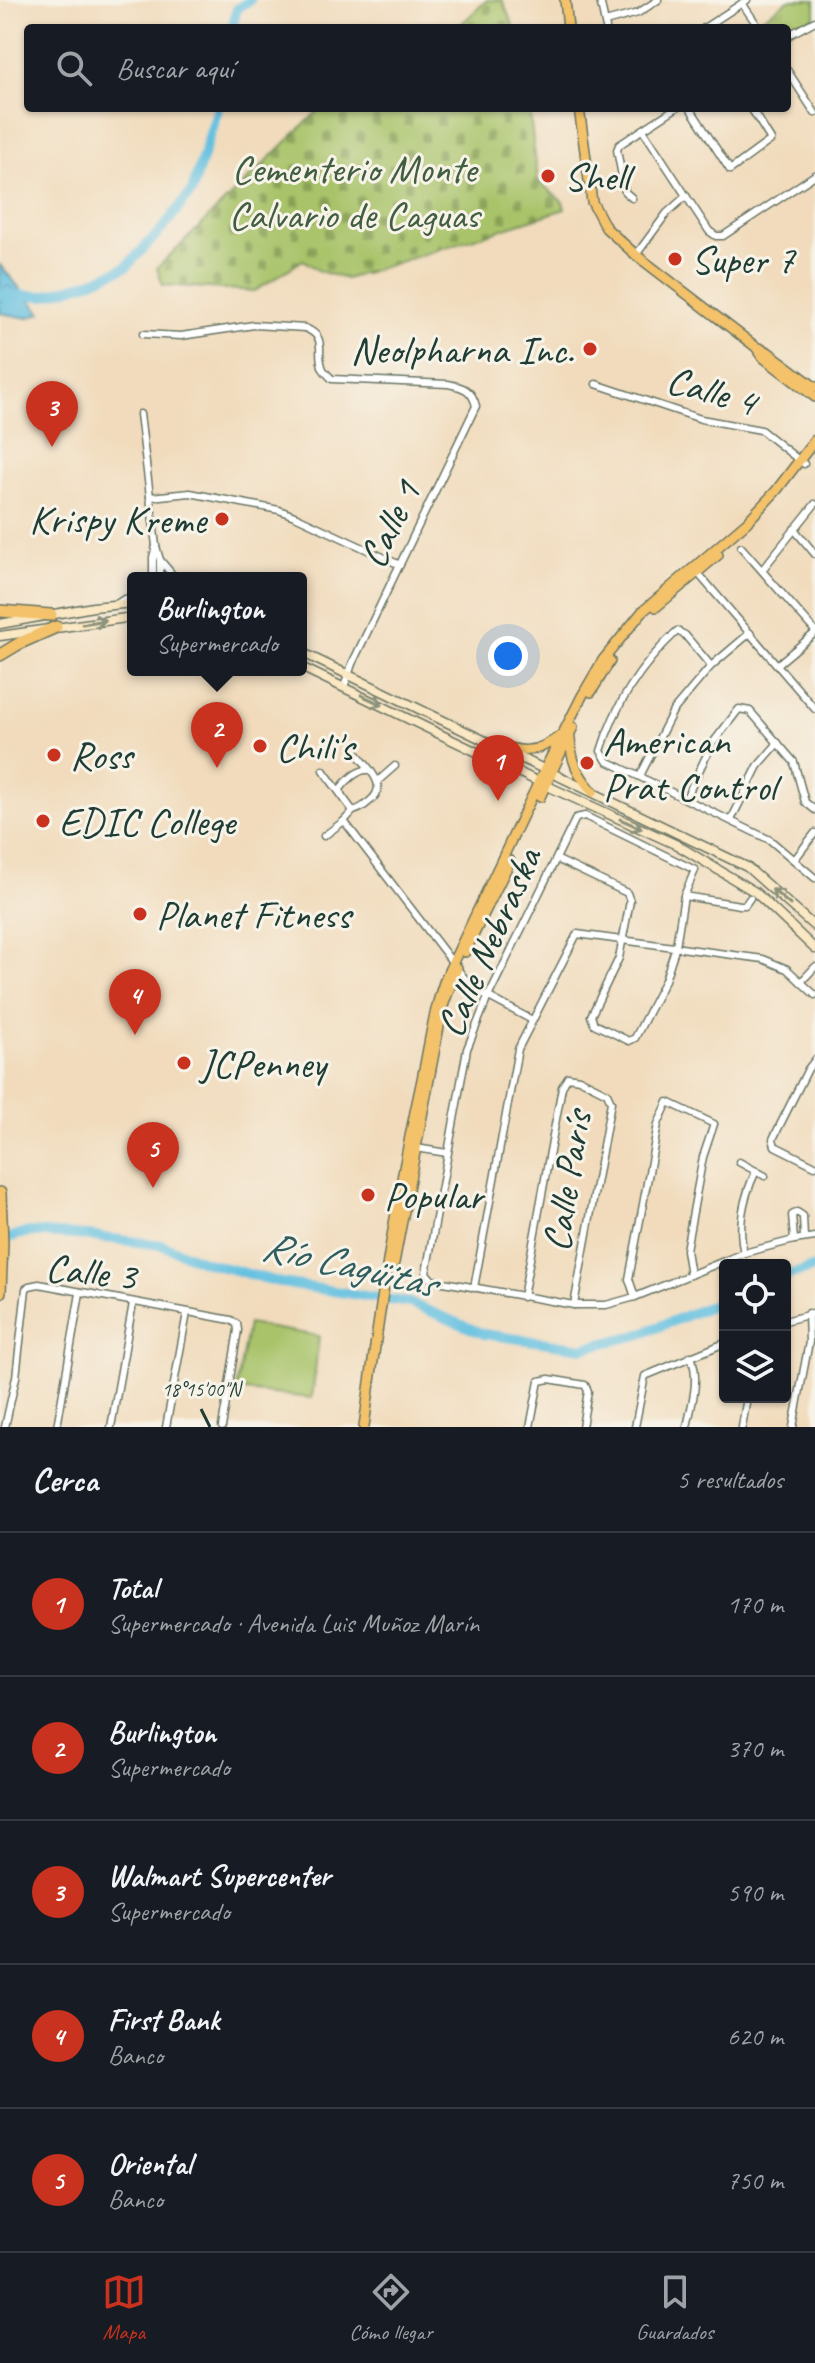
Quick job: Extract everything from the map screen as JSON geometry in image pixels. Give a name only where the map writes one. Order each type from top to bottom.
[{"type":"highway","points":[[0,611],[51,615]]},
{"type":"highway","points":[[0,655],[56,627]]},
{"type":"highway","points":[[0,1193],[0,1292]]},
{"type":"main road","points":[[565,0],[568,24]]},
{"type":"main road","points":[[580,112],[592,202],[606,228],[636,255],[756,347],[768,352],[815,387]]},
{"type":"main road","points":[[756,347],[764,358],[815,397]]},
{"type":"main road","points":[[366,1427],[412,1147],[454,967],[566,734],[624,640],[696,570],[759,519],[815,440]]},
{"type":"main road","points":[[802,462],[815,450]]},
{"type":"main road","points":[[0,624],[127,602]]},
{"type":"main road","points":[[0,636],[127,618]]},
{"type":"main road","points":[[307,655],[747,867],[815,927]]},
{"type":"main road","points":[[307,670],[542,784],[677,845],[755,892],[815,949]]},
{"type":"main road","points":[[490,743],[533,751],[566,734]]},
{"type":"main road","points":[[566,734],[572,760],[593,792]]},
{"type":"street","points":[[600,0],[605,24]]},
{"type":"street","points":[[608,24],[638,13],[658,0]]},
{"type":"street","points":[[710,24],[744,2],[757,24]]},
{"type":"street","points":[[791,34],[815,21]]},
{"type":"street","points":[[791,76],[815,113]]},
{"type":"street","points":[[632,198],[625,192],[617,150],[619,145],[670,112]]},
{"type":"street","points":[[693,112],[730,170],[771,140],[754,112]]},
{"type":"street","points":[[643,130],[709,231],[716,236],[723,236],[815,175]]},
{"type":"street","points":[[636,255],[667,213],[686,196]]},
{"type":"street","name":"Calle 1","points":[[143,334],[181,336],[254,325],[305,328],[313,331],[320,340],[323,369],[332,379],[448,384],[465,387],[474,396],[476,406],[344,687]]},
{"type":"street","name":"Calle 4","points":[[596,384],[701,419],[761,430],[802,462]]},
{"type":"street","points":[[140,414],[156,546],[160,560],[170,572]]},
{"type":"street","points":[[150,497],[190,493],[279,510],[400,565]]},
{"type":"street","points":[[762,570],[815,504]]},
{"type":"street","points":[[794,529],[815,554]]},
{"type":"street","points":[[153,572],[156,546]]},
{"type":"street","points":[[741,547],[815,632],[778,664]]},
{"type":"street","points":[[696,570],[815,709]]},
{"type":"street","points":[[711,666],[685,635],[677,631],[658,648],[630,685],[601,751],[607,761],[770,840],[815,878]]},
{"type":"street","points":[[640,776],[673,711],[711,666],[750,633]]},
{"type":"street","points":[[686,798],[712,744],[739,709],[750,711],[794,762],[805,802],[815,810]]},
{"type":"street","points":[[731,820],[758,766],[778,743]]},
{"type":"street","points":[[324,836],[377,795],[380,789],[378,781],[356,752]]},
{"type":"street","points":[[378,781],[395,766]]},
{"type":"street","points":[[323,770],[353,811]]},
{"type":"street","points":[[341,793],[343,784],[363,770],[368,770]]},
{"type":"street","name":"Calle Nebraska","points":[[474,1288],[432,1280],[426,1273],[467,1049],[488,997],[576,818],[585,816],[695,870],[684,896]]},
{"type":"street","points":[[344,821],[472,988],[532,1020]]},
{"type":"street","points":[[795,859],[815,833]]},
{"type":"street","points":[[556,859],[627,893],[630,901],[619,958],[591,1016],[594,1024],[629,1041],[635,1038],[665,980],[676,946],[684,896],[740,905],[745,905],[750,898]]},
{"type":"street","points":[[815,995],[787,969],[763,959],[577,934],[518,1049],[474,1288],[574,1305],[606,1305],[635,1297],[744,1253],[815,1237]]},
{"type":"street","points":[[801,982],[815,967]]},
{"type":"street","points":[[814,1168],[775,1146],[773,1139],[815,1060]]},
{"type":"street","name":"Calle París","points":[[523,1297],[562,1087],[568,1077],[607,1093],[611,1102],[574,1305]]},
{"type":"street","points":[[635,1297],[629,1279],[658,1124],[668,1102],[714,1124],[703,1157],[686,1250],[690,1275]]},
{"type":"street","points":[[412,1147],[447,1153]]},
{"type":"street","points":[[739,1162],[765,1176]]},
{"type":"street","points":[[744,1253],[741,1227],[748,1189],[756,1171]]},
{"type":"street","points":[[794,1240],[791,1220],[797,1212],[803,1216],[804,1238]]},
{"type":"street","name":"Calle 3","points":[[5,1427],[16,1377],[26,1289],[39,1284],[231,1320],[237,1324],[222,1427]]},
{"type":"street","points":[[57,1427],[80,1293]]},
{"type":"street","points":[[111,1427],[133,1303]]},
{"type":"street","points":[[166,1427],[187,1313]]},
{"type":"street","points":[[791,1319],[812,1313],[793,1427]]},
{"type":"street","points":[[635,1427],[645,1376],[719,1345]]},
{"type":"street","points":[[687,1427],[696,1380],[696,1367],[691,1356]]},
{"type":"street","points":[[530,1427],[539,1381],[549,1379],[585,1385],[588,1391],[582,1427]]},
{"type":"street","points":[[742,1427],[746,1403]]},
{"type":"green space","name":"Cementerio Monte Calvario de Caguas","points":[[487,0],[502,0],[512,24],[461,24]]},
{"type":"green space","points":[[789,0],[815,0],[815,17],[791,30],[791,24],[760,24],[758,21]]},
{"type":"green space","name":"Cementerio Monte Calvario de Caguas","points":[[317,112],[529,112],[538,181],[563,202],[565,209],[346,279],[319,271],[303,260],[255,291],[163,285],[157,268]]},
{"type":"green space","points":[[248,1324],[319,1336],[312,1398],[236,1390]]},
{"type":"water","points":[[0,265],[41,313],[27,318],[0,313]]},
{"type":"waterway","points":[[233,24],[237,9],[250,0]]},
{"type":"waterway","points":[[0,294],[44,296],[126,267],[192,191],[217,112]]},
{"type":"waterway","name":"Río Cagüitas","points":[[0,1240],[29,1232],[162,1245],[208,1263],[282,1283],[410,1303],[484,1334],[583,1348],[638,1335],[719,1302]]},
{"type":"waterway","name":"Río Cagüitas","points":[[791,1274],[815,1267]]},
{"type":"place","name":"Shell","points":[[548,176]]},
{"type":"place","name":"Super 7","points":[[675,259]]},
{"type":"place","name":"Neolpharna Inc.","points":[[590,349]]},
{"type":"place","name":"Walmart Supercenter","points":[[52,447]]},
{"type":"place","name":"Krispy Kreme","points":[[222,519]]},
{"type":"place","name":"Chili's","points":[[260,746]]},
{"type":"place","name":"Ross","points":[[54,755]]},
{"type":"place","name":"American Prat Control","points":[[587,763]]},
{"type":"place","name":"Burlington","points":[[217,768]]},
{"type":"place","name":"Total","points":[[498,801]]},
{"type":"place","name":"EDIC College","points":[[43,821]]},
{"type":"place","name":"Planet Fitness","points":[[140,914]]},
{"type":"place","name":"First Bank","points":[[135,1035]]},
{"type":"place","name":"JCPenney","points":[[184,1063]]},
{"type":"place","name":"Oriental","points":[[153,1188]]},
{"type":"place","name":"Popular","points":[[368,1195]]}]
